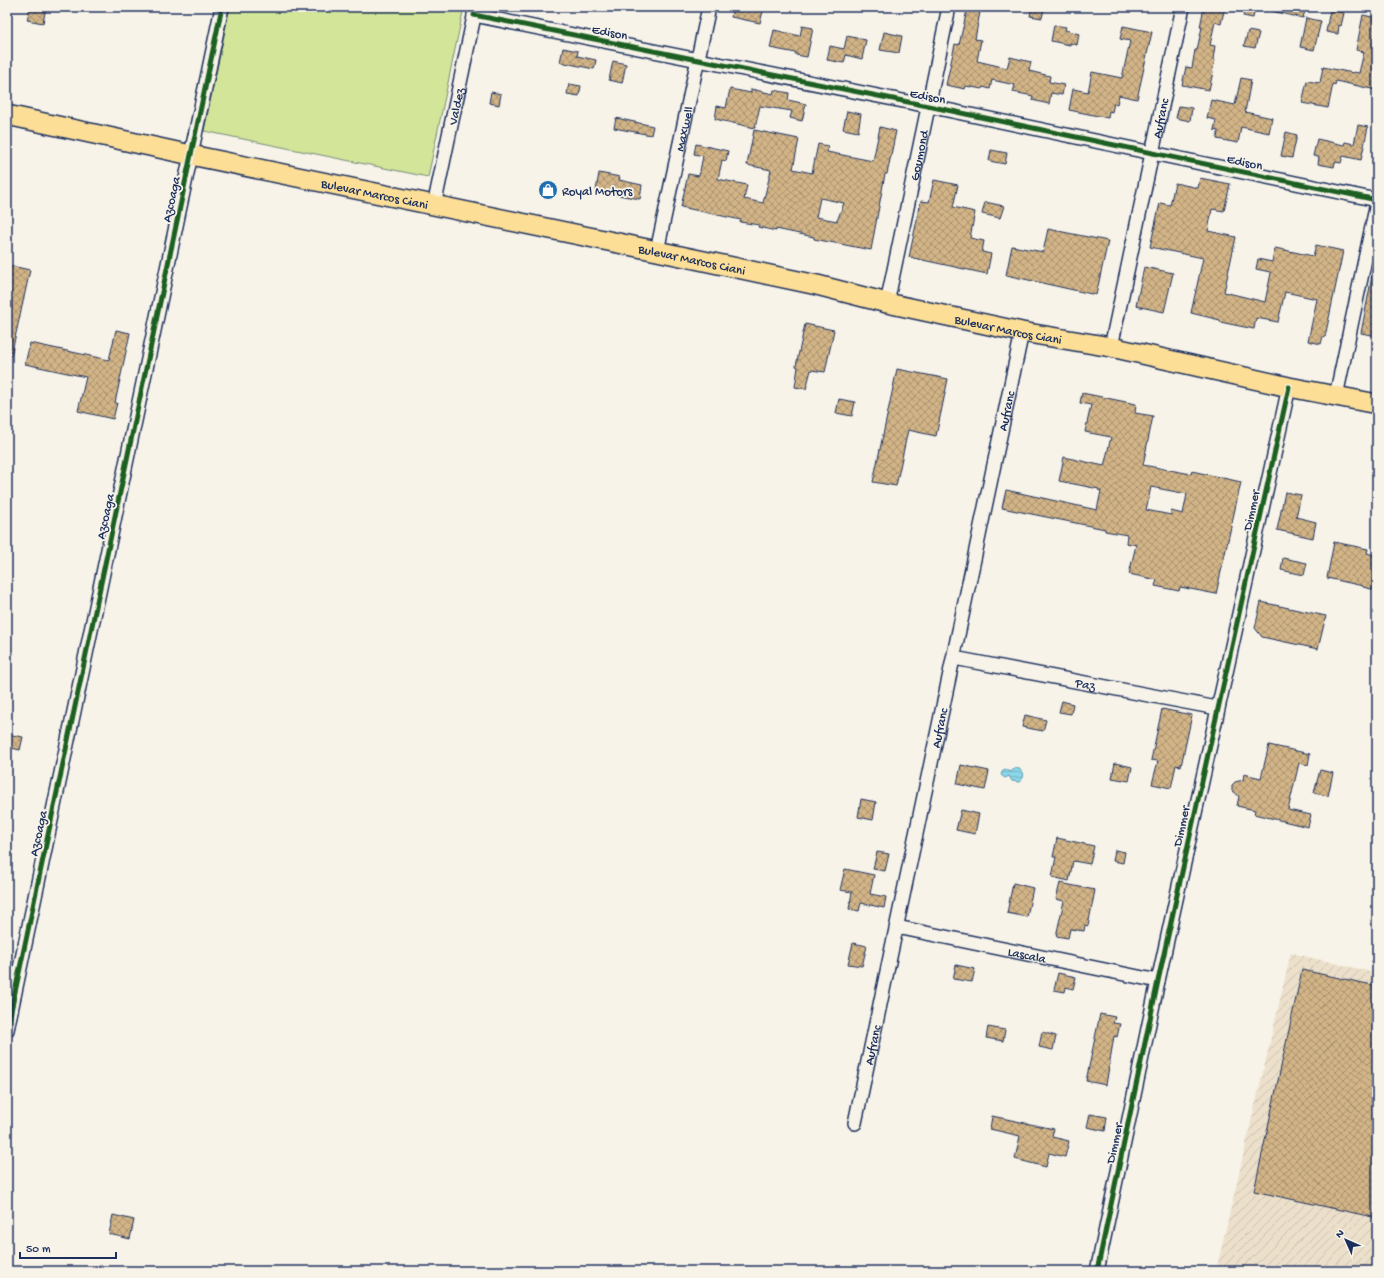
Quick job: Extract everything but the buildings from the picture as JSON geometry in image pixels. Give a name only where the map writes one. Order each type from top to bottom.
[{"type":"highway","name":"Bulevar Marcos Ciani","points":[[7,115],[191,155],[817,285],[887,303],[1022,332],[1111,348],[1289,387],[1377,404]]},
{"type":"street","name":"Azcoaga","points":[[7,1030],[222,7]]},
{"type":"street","name":"Maxwell","points":[[657,251],[709,7]]},
{"type":"street","name":"Goumond","points":[[887,303],[949,7]]},
{"type":"street","name":"Aufranc","points":[[1111,348],[1183,7]]},
{"type":"street","name":"Edison","points":[[475,11],[697,60],[1152,152],[1377,201]]},
{"type":"street","name":"Valdez","points":[[434,206],[475,11]]},
{"type":"street","points":[[1336,396],[1377,201]]},
{"type":"street","name":"Aufranc","points":[[855,1123],[1022,332]]},
{"type":"street","name":"Dimmer","points":[[1097,1271],[1158,981],[1289,387]]},
{"type":"street","name":"Paz","points":[[954,658],[1218,708]]},
{"type":"street","name":"Lascala","points":[[897,927],[1158,981]]},
{"type":"shaded area","points":[[1291,953],[1377,973],[1377,1271],[1216,1271]]},
{"type":"green space","points":[[230,7],[464,7],[428,177],[204,131]]},
{"type":"water","points":[[1016,768],[1021,770],[1024,774],[1023,778],[1019,782],[1012,781],[1009,776],[1005,778],[1001,775],[1003,770],[1006,769],[1010,772]]},
{"type":"cycle path","points":[[7,1030],[222,7]]},
{"type":"cycle path","points":[[474,15],[928,106],[1377,200]]},
{"type":"cycle path","points":[[1097,1271],[1158,981],[1289,387]]},
{"type":"place","name":"Royal Motors","points":[[548,190]]}]
